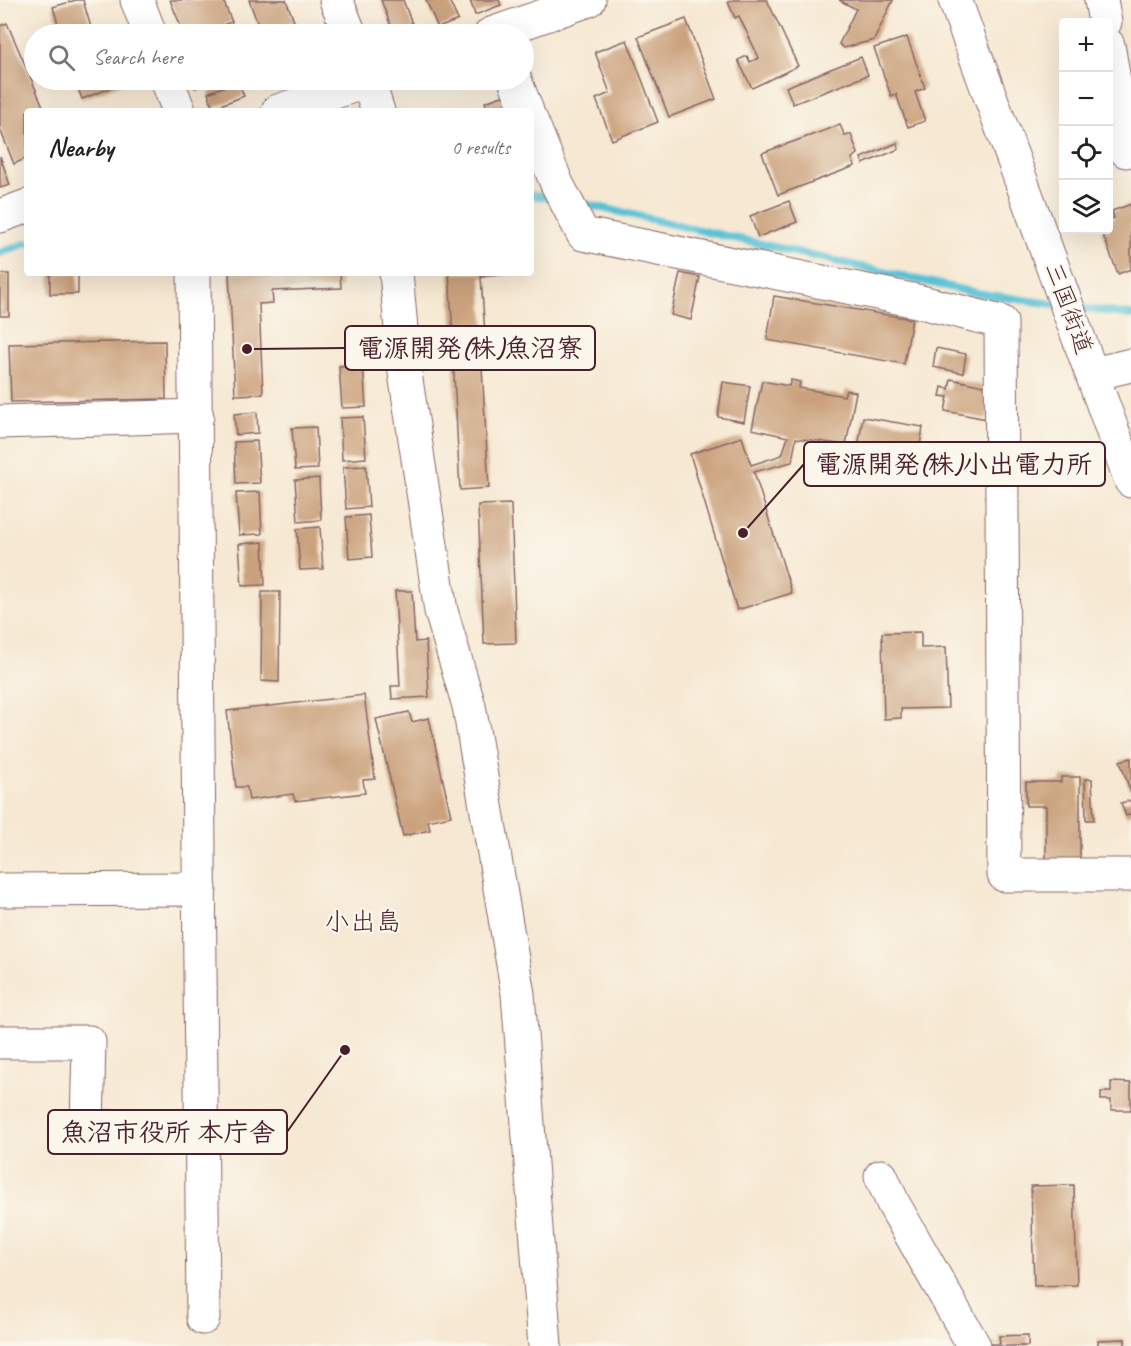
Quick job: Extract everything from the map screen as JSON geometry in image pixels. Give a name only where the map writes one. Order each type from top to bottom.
[{"type":"main road","points":[[137,0],[146,24]]},
{"type":"main road","points":[[336,0],[346,24]]},
{"type":"main road","points":[[522,24],[589,0]]},
{"type":"main road","name":"三国街道","points":[[955,0],[1131,481]]},
{"type":"main road","points":[[1101,0],[1104,18]]},
{"type":"main road","points":[[1113,72],[1126,151],[1131,149]]},
{"type":"main road","points":[[171,90],[178,108]]},
{"type":"main road","points":[[290,108],[363,90]]},
{"type":"main road","points":[[519,90],[526,108]]},
{"type":"main road","points":[[534,127],[557,184],[583,234],[917,301],[1001,322],[1004,875],[1131,875]]},
{"type":"main road","points":[[0,216],[24,207]]},
{"type":"main road","points":[[194,276],[203,1318]]},
{"type":"main road","points":[[396,276],[405,374],[441,611],[469,706],[518,994],[545,1346]]},
{"type":"main road","points":[[1093,374],[1131,364]]},
{"type":"main road","points":[[0,422],[197,416]]},
{"type":"main road","points":[[0,890],[200,889]]},
{"type":"main road","points":[[0,1042],[89,1042],[87,1127],[201,1126]]},
{"type":"main road","points":[[881,1176],[893,1203],[974,1346]]},
{"type":"building","points":[[83,0],[90,24],[58,24],[53,7]]},
{"type":"building","points":[[170,0],[223,0],[232,22],[225,24],[180,24]]},
{"type":"building","points":[[249,0],[286,0],[294,21],[286,24],[258,24]]},
{"type":"building","points":[[381,0],[403,0],[412,24],[390,24]]},
{"type":"building","points":[[426,0],[449,0],[458,20],[448,24],[436,24]]},
{"type":"building","points":[[470,0],[499,0],[501,5],[475,15]]},
{"type":"building","points":[[767,0],[798,66],[752,88],[738,60],[747,56],[750,62],[759,58],[739,16],[735,18],[728,2]]},
{"type":"building","points":[[839,0],[893,0],[874,40],[844,48],[839,44],[856,9]]},
{"type":"building","points":[[686,19],[716,99],[669,117],[638,37]]},
{"type":"building","points":[[7,23],[24,62],[24,90],[36,90],[44,108],[24,108],[24,159],[14,164],[0,129],[0,26]]},
{"type":"building","points":[[907,37],[925,88],[915,92],[925,121],[908,127],[896,94],[891,96],[874,48]]},
{"type":"building","points":[[627,40],[658,122],[612,140],[596,99],[610,93],[595,52]]},
{"type":"building","points":[[861,57],[868,75],[793,104],[786,87]]},
{"type":"building","points":[[79,90],[106,90],[82,99]]},
{"type":"building","points":[[216,90],[242,90],[244,96],[213,108],[208,93]]},
{"type":"building","points":[[505,95],[510,108],[487,108],[485,102]]},
{"type":"building","points":[[840,125],[845,136],[851,134],[858,154],[852,158],[855,166],[778,195],[762,153]]},
{"type":"building","points":[[897,143],[899,149],[863,164],[861,158]]},
{"type":"building","points":[[0,156],[10,185],[0,188]]},
{"type":"building","points":[[789,201],[797,222],[758,237],[750,216]]},
{"type":"building","points":[[1131,204],[1131,269],[1118,274],[1103,234],[1113,234],[1113,211]]},
{"type":"building","points":[[680,273],[700,277],[691,320],[671,315]]},
{"type":"building","points":[[0,274],[9,274],[9,316],[0,316]]},
{"type":"building","points":[[50,276],[78,276],[78,294],[50,294]]},
{"type":"building","points":[[229,276],[340,276],[341,288],[272,291],[273,303],[259,304],[263,394],[235,395]]},
{"type":"building","points":[[449,276],[490,276],[481,277],[485,334],[453,336]]},
{"type":"building","points":[[774,296],[912,319],[904,364],[767,340]]},
{"type":"building","points":[[165,341],[166,399],[11,402],[9,344]]},
{"type":"building","points":[[936,348],[966,354],[963,373],[933,367]]},
{"type":"building","points":[[494,353],[495,367],[482,368],[489,488],[460,490],[453,355]]},
{"type":"building","points":[[363,365],[366,407],[342,408],[339,366]]},
{"type":"building","points":[[951,379],[993,388],[987,419],[945,411],[948,397],[940,396],[942,387],[949,389]]},
{"type":"building","points":[[791,380],[800,382],[799,388],[844,396],[846,390],[856,392],[846,445],[796,438],[792,462],[754,472],[792,593],[737,610],[690,454],[742,437],[751,465],[782,455],[788,437],[752,429],[762,381],[789,386]]},
{"type":"building","points":[[723,382],[750,386],[744,422],[718,417]]},
{"type":"building","points":[[257,412],[258,433],[236,435],[234,414]]},
{"type":"building","points":[[363,417],[366,458],[342,460],[340,418]]},
{"type":"building","points":[[863,417],[923,427],[916,470],[856,460]]},
{"type":"building","points":[[316,427],[318,469],[295,470],[292,428]]},
{"type":"building","points":[[257,441],[260,483],[236,484],[234,442]]},
{"type":"building","points":[[366,466],[369,507],[346,509],[343,467]]},
{"type":"building","points":[[319,478],[321,520],[298,522],[295,480]]},
{"type":"building","points":[[260,492],[262,534],[239,535],[236,493]]},
{"type":"building","points":[[511,504],[516,643],[484,644],[478,505]]},
{"type":"building","points":[[369,515],[372,557],[349,559],[346,517]]},
{"type":"building","points":[[320,527],[323,569],[300,570],[297,529]]},
{"type":"building","points":[[263,542],[265,585],[242,586],[239,544]]},
{"type":"building","points":[[395,591],[412,591],[415,642],[426,641],[429,697],[392,699],[391,686],[400,686]]},
{"type":"building","points":[[262,592],[280,592],[279,682],[261,681]]},
{"type":"building","points":[[921,632],[921,648],[946,647],[948,708],[901,709],[901,718],[884,719],[882,633]]},
{"type":"building","points":[[364,695],[375,779],[363,780],[365,793],[295,801],[293,794],[249,800],[247,787],[236,787],[227,711]]},
{"type":"building","points":[[409,712],[412,722],[429,718],[451,816],[428,821],[430,830],[403,836],[376,719]]},
{"type":"building","points":[[1131,758],[1131,793],[1120,761]]},
{"type":"building","points":[[1061,777],[1080,777],[1080,864],[1046,860],[1046,806],[1026,806],[1026,782],[1061,782]]},
{"type":"building","points":[[1085,779],[1092,779],[1094,820],[1086,820]]},
{"type":"building","points":[[1131,800],[1131,814],[1126,816],[1121,803]]},
{"type":"building","points":[[1111,1082],[1131,1083],[1131,1110],[1111,1110],[1111,1100],[1101,1100],[1101,1092],[1111,1092]]},
{"type":"building","points":[[1074,1185],[1077,1285],[1034,1286],[1031,1186]]},
{"type":"building","points":[[1028,1335],[1028,1346],[991,1346],[991,1344],[1000,1344],[999,1336]]},
{"type":"building","points":[[1125,1339],[1125,1346],[1098,1346],[1098,1340]]},
{"type":"waterway","points":[[534,196],[555,199]]},
{"type":"waterway","points":[[576,202],[976,293],[1059,305]]},
{"type":"waterway","points":[[0,253],[24,244]]},
{"type":"waterway","points":[[1075,307],[1131,315]]},
{"type":"place","name":"電源開発(株)魚沼寮","points":[[247,349]]},
{"type":"place","name":"電源開発(株)小出電力所","points":[[743,533]]},
{"type":"place","name":"魚沼市役所 本庁舎","points":[[345,1050]]},
{"type":"district","name":"小出島","points":[[363,921]]}]
